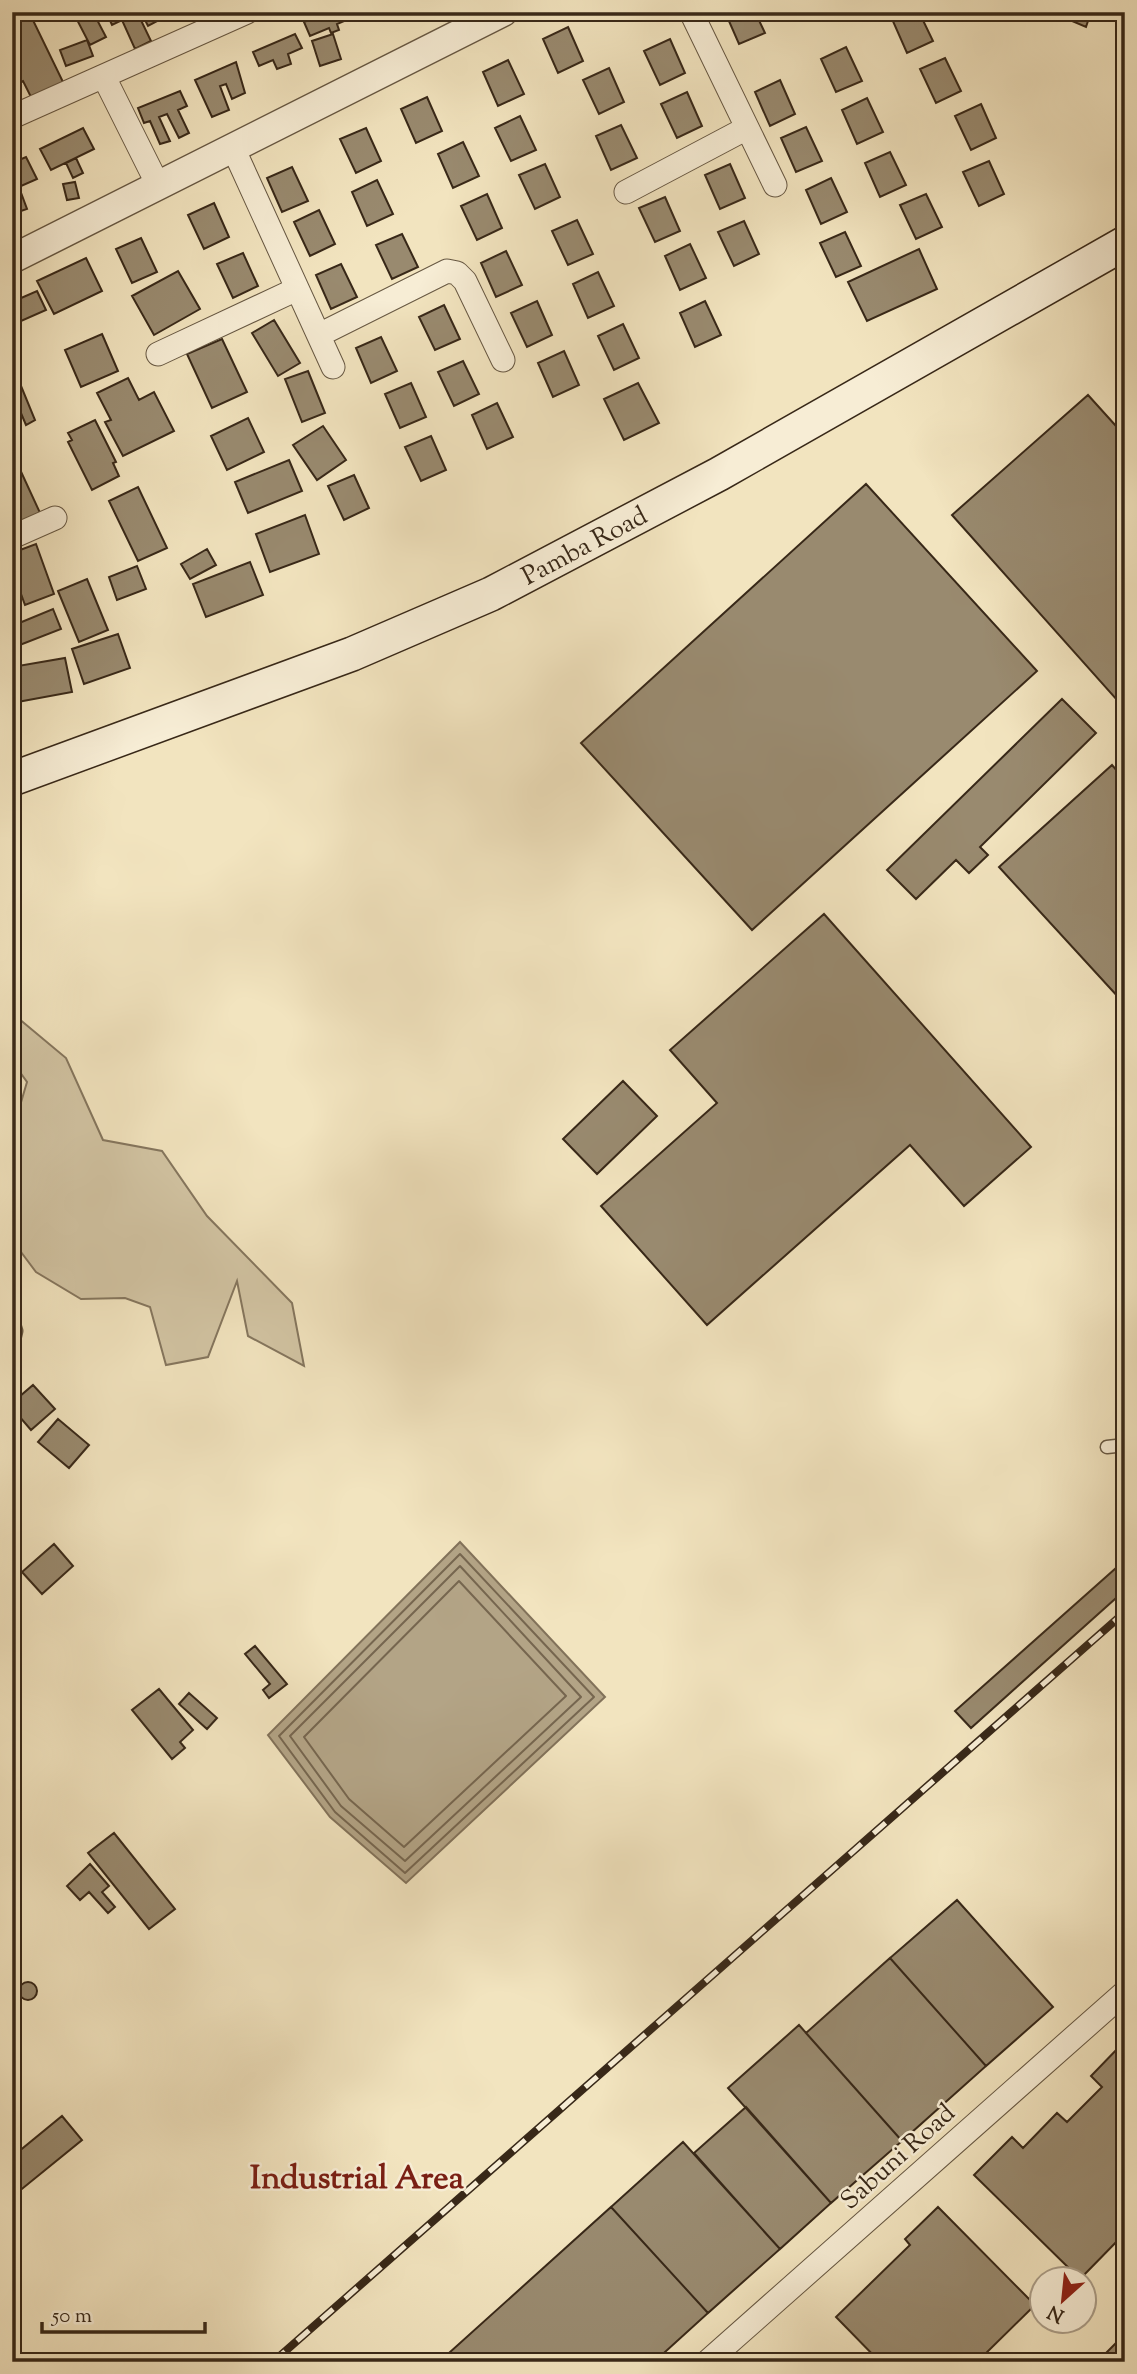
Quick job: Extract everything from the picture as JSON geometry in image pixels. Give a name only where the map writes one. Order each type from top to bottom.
[{"type":"main road","name":"Pamba Road","points":[[12,779],[352,654],[491,594],[719,474],[1125,243]]},
{"type":"street","points":[[12,117],[247,12]]},
{"type":"street","points":[[12,259],[234,150],[503,12]]},
{"type":"street","points":[[691,12],[775,186]]},
{"type":"street","points":[[104,77],[159,187]]},
{"type":"street","points":[[626,192],[747,128]]},
{"type":"street","points":[[234,150],[333,367]]},
{"type":"street","points":[[319,335],[447,271],[457,273],[465,281],[503,360]]},
{"type":"street","points":[[158,354],[298,289]]},
{"type":"street","points":[[12,537],[55,518]]},
{"type":"street","name":"Sabuni Road","points":[[707,2362],[1125,1992]]},
{"type":"lane","points":[[12,1318],[16,1331],[12,1349]]},
{"type":"lane","points":[[1107,1447],[1125,1445]]},
{"type":"shaded area","points":[[12,1013],[66,1058],[103,1140],[162,1151],[207,1216],[292,1303],[304,1366],[248,1336],[237,1281],[208,1357],[166,1365],[150,1307],[125,1298],[81,1299],[36,1272],[12,1240],[12,1133],[27,1082],[12,1061]]},
{"type":"water","points":[[460,1542],[605,1697],[406,1883],[330,1817],[268,1735]]},
{"type":"building","points":[[12,12],[29,12],[64,84],[32,99],[23,81],[12,86]]},
{"type":"building","points":[[73,12],[93,12],[106,37],[90,45]]},
{"type":"building","points":[[106,12],[137,12],[151,41],[135,49],[122,20],[112,25]]},
{"type":"building","points":[[141,12],[174,12],[148,26]]},
{"type":"building","points":[[328,12],[347,12],[349,19],[337,24],[339,30],[331,33],[329,28],[310,36],[304,22]]},
{"type":"building","points":[[725,12],[755,12],[765,33],[739,44]]},
{"type":"building","points":[[906,12],[919,12],[933,41],[907,53],[892,19]]},
{"type":"building","points":[[1051,12],[1091,12],[1086,27]]},
{"type":"building","points":[[568,27],[583,61],[558,73],[543,39]]},
{"type":"building","points":[[295,34],[302,48],[288,54],[291,64],[277,69],[273,60],[259,66],[253,52]]},
{"type":"building","points":[[333,34],[341,59],[320,66],[312,41]]},
{"type":"building","points":[[670,39],[685,73],[660,85],[644,51]]},
{"type":"building","points":[[87,40],[93,56],[66,66],[60,50]]},
{"type":"building","points":[[846,47],[862,81],[836,92],[821,59]]},
{"type":"building","points":[[945,58],[961,91],[936,103],[920,69]]},
{"type":"building","points":[[508,60],[524,94],[498,106],[483,72]]},
{"type":"building","points":[[236,62],[245,93],[232,99],[226,84],[220,86],[229,110],[212,117],[195,80]]},
{"type":"building","points":[[609,68],[624,102],[599,114],[583,80]]},
{"type":"building","points":[[780,80],[795,114],[770,126],[755,92]]},
{"type":"building","points":[[180,91],[187,106],[178,110],[189,133],[179,138],[167,114],[159,117],[170,141],[160,144],[150,121],[144,123],[138,108]]},
{"type":"building","points":[[687,92],[702,126],[677,138],[661,104]]},
{"type":"building","points":[[427,97],[442,131],[416,143],[401,109]]},
{"type":"building","points":[[867,98],[883,132],[857,144],[842,110]]},
{"type":"building","points":[[981,104],[996,138],[971,150],[955,116]]},
{"type":"building","points":[[520,116],[536,150],[511,161],[495,128]]},
{"type":"building","points":[[621,125],[637,158],[611,170],[596,136]]},
{"type":"building","points":[[806,127],[822,161],[796,172],[781,138]]},
{"type":"building","points":[[83,128],[94,149],[51,170],[40,149]]},
{"type":"building","points":[[366,128],[381,161],[356,173],[340,139]]},
{"type":"building","points":[[463,142],[479,176],[453,188],[438,154]]},
{"type":"building","points":[[890,152],[906,185],[880,197],[865,163]]},
{"type":"building","points":[[26,157],[37,179],[12,190],[12,163]]},
{"type":"building","points":[[76,158],[83,173],[73,178],[66,163]]},
{"type":"building","points":[[989,161],[1004,194],[979,206],[963,172]]},
{"type":"building","points":[[545,164],[560,197],[535,209],[519,175]]},
{"type":"building","points":[[730,164],[745,198],[720,209],[705,175]]},
{"type":"building","points":[[292,167],[308,201],[282,212],[267,178]]},
{"type":"building","points":[[831,178],[847,212],[821,224],[806,190]]},
{"type":"building","points":[[377,180],[393,214],[367,226],[352,192]]},
{"type":"building","points":[[75,182],[79,198],[67,200],[63,184]]},
{"type":"building","points":[[20,190],[27,209],[12,214],[12,193]]},
{"type":"building","points":[[487,194],[502,228],[477,240],[461,206]]},
{"type":"building","points":[[926,194],[942,227],[916,239],[900,205]]},
{"type":"building","points":[[665,197],[680,231],[655,242],[639,208]]},
{"type":"building","points":[[214,203],[229,237],[204,249],[188,215]]},
{"type":"building","points":[[319,210],[335,244],[310,256],[294,222]]},
{"type":"building","points":[[577,220],[593,254],[568,265],[552,231]]},
{"type":"building","points":[[744,221],[759,254],[734,266],[718,232]]},
{"type":"building","points":[[845,232],[861,266],[836,277],[820,243]]},
{"type":"building","points":[[402,234],[418,267],[392,279],[376,245]]},
{"type":"building","points":[[141,238],[157,272],[132,283],[116,249]]},
{"type":"building","points":[[690,244],[706,278],[680,290],[665,256]]},
{"type":"building","points":[[919,249],[937,289],[867,321],[848,282]]},
{"type":"building","points":[[506,251],[522,285],[496,297],[481,263]]},
{"type":"building","points":[[243,253],[258,286],[233,298],[217,264]]},
{"type":"building","points":[[86,258],[102,291],[54,314],[37,281]]},
{"type":"building","points":[[341,264],[357,297],[331,309],[316,275]]},
{"type":"building","points":[[178,271],[200,309],[154,335],[132,296]]},
{"type":"building","points":[[598,272],[614,306],[588,318],[573,284]]},
{"type":"building","points":[[37,291],[46,310],[12,325],[12,302]]},
{"type":"building","points":[[537,301],[552,335],[527,347],[511,313]]},
{"type":"building","points":[[705,301],[721,335],[695,347],[680,313]]},
{"type":"building","points":[[444,305],[460,339],[435,350],[419,317]]},
{"type":"building","points":[[274,320],[300,363],[278,376],[252,333]]},
{"type":"building","points":[[623,324],[639,358],[614,370],[598,336]]},
{"type":"building","points":[[102,334],[118,371],[81,387],[65,350]]},
{"type":"building","points":[[381,337],[397,371],[371,383],[356,348]]},
{"type":"building","points":[[222,339],[247,392],[212,408],[187,354]]},
{"type":"building","points":[[564,351],[579,385],[553,397],[538,363]]},
{"type":"building","points":[[463,361],[479,394],[454,406],[438,372]]},
{"type":"building","points":[[12,364],[35,420],[26,425],[12,392]]},
{"type":"building","points":[[308,371],[325,413],[302,422],[285,379]]},
{"type":"building","points":[[128,378],[139,400],[154,392],[174,431],[123,456],[105,422],[111,420],[97,393]]},
{"type":"building","points":[[411,383],[426,417],[400,428],[385,394]]},
{"type":"building","points":[[638,383],[659,423],[624,440],[604,399]]},
{"type":"building","points":[[1088,395],[1125,436],[1125,538],[1121,541],[1125,546],[1125,709],[952,515]]},
{"type":"building","points":[[497,403],[513,437],[487,449],[472,415]]},
{"type":"building","points":[[248,418],[264,452],[227,470],[211,436]]},
{"type":"building","points":[[95,420],[116,462],[113,463],[119,476],[92,490],[68,442],[72,440],[68,433]]},
{"type":"building","points":[[323,426],[346,460],[317,480],[293,445]]},
{"type":"building","points":[[431,436],[446,470],[421,481],[405,447]]},
{"type":"building","points":[[289,460],[302,491],[248,513],[235,482]]},
{"type":"building","points":[[17,463],[41,515],[12,528],[12,466]]},
{"type":"building","points":[[354,475],[369,508],[344,520],[328,486]]},
{"type":"building","points":[[866,484],[1037,671],[752,930],[581,743]]},
{"type":"building","points":[[138,487],[167,548],[138,561],[109,501]]},
{"type":"building","points":[[305,515],[319,554],[270,572],[256,534]]},
{"type":"building","points":[[36,544],[54,594],[25,605],[12,569],[12,553]]},
{"type":"building","points":[[207,549],[216,565],[190,579],[181,564]]},
{"type":"building","points":[[250,562],[263,595],[206,617],[193,584]]},
{"type":"building","points":[[137,566],[146,589],[117,600],[109,577]]},
{"type":"building","points":[[87,579],[108,630],[79,642],[58,591]]},
{"type":"building","points":[[53,609],[61,629],[12,648],[12,626]]},
{"type":"building","points":[[118,634],[130,668],[84,684],[72,649]]},
{"type":"building","points":[[65,658],[72,692],[12,703],[12,667]]},
{"type":"building","points":[[1062,699],[1096,733],[980,847],[988,855],[969,873],[956,860],[916,899],[887,870]]},
{"type":"building","points":[[1112,765],[1125,780],[1125,994],[1120,999],[999,867]]},
{"type":"building","points":[[824,914],[1031,1147],[964,1206],[910,1145],[707,1325],[601,1206],[717,1103],[670,1050]]},
{"type":"building","points":[[623,1081],[657,1116],[597,1174],[563,1139]]},
{"type":"building","points":[[33,1385],[55,1409],[31,1430],[12,1408],[12,1403]]},
{"type":"building","points":[[58,1419],[89,1445],[69,1468],[38,1442]]},
{"type":"building","points":[[54,1544],[73,1566],[42,1594],[22,1572]]},
{"type":"building","points":[[1125,1560],[1125,1590],[971,1728],[955,1711]]},
{"type":"building","points":[[255,1646],[287,1684],[269,1698],[263,1690],[270,1684],[245,1654]]},
{"type":"building","points":[[159,1689],[193,1730],[180,1742],[185,1748],[172,1759],[132,1710]]},
{"type":"building","points":[[189,1693],[217,1718],[207,1729],[179,1704]]},
{"type":"building","points":[[114,1833],[175,1909],[149,1929],[88,1853]]},
{"type":"building","points":[[90,1864],[109,1886],[102,1892],[115,1907],[108,1913],[89,1892],[80,1900],[67,1886]]},
{"type":"building","points":[[957,1900],[1053,2007],[986,2066],[890,1958]]},
{"type":"building","points":[[890,1958],[986,2066],[902,2141],[806,2033]]},
{"type":"building","points":[[24,1982],[32,1982],[37,1991],[35,1998],[24,2000],[19,1995],[19,1987]]},
{"type":"building","points":[[799,2025],[902,2141],[831,2203],[728,2088]]},
{"type":"building","points":[[1122,2044],[1125,2047],[1125,2233],[1093,2266],[1067,2266],[974,2175],[1012,2137],[1023,2148],[1057,2113],[1067,2122],[1102,2087],[1091,2076]]},
{"type":"building","points":[[746,2107],[831,2203],[780,2249],[694,2153]]},
{"type":"building","points":[[62,2116],[82,2140],[12,2197],[12,2157]]},
{"type":"building","points":[[683,2142],[780,2249],[708,2313],[611,2207]]},
{"type":"building","points":[[611,2207],[708,2313],[654,2362],[439,2362]]},
{"type":"building","points":[[938,2207],[1028,2298],[1028,2312],[977,2362],[880,2362],[836,2317],[910,2245],[905,2239]]},
{"type":"building","points":[[1125,2334],[1125,2362],[1097,2362]]},
{"type":"railway","points":[[273,2362],[1125,1612]]},
{"type":"district","name":"Industrial Area","points":[[357,2176]]}]
